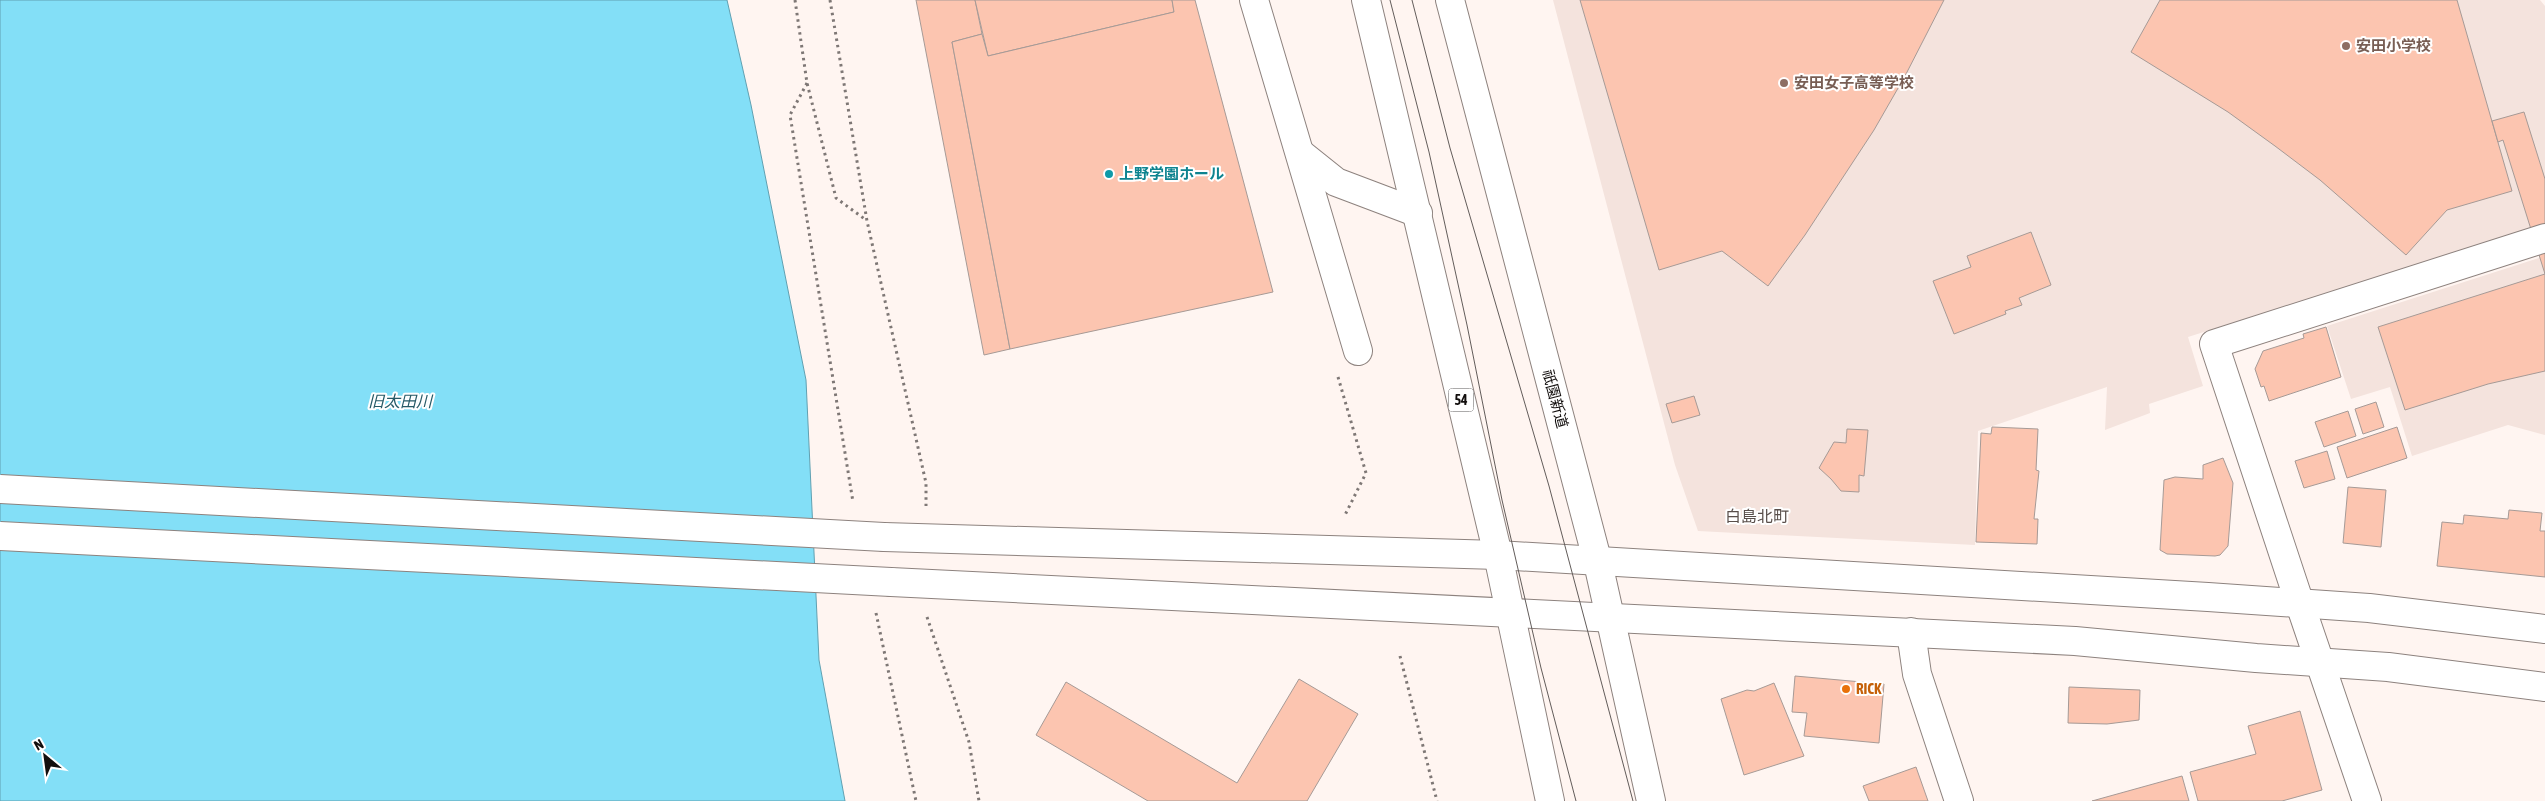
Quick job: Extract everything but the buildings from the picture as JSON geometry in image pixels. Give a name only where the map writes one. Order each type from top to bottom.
[{"type":"main road","points":[[1254,0],[1358,350]]},
{"type":"main road","name":"54","points":[[1366,0],[1498,556],[1508,612],[1550,801]]},
{"type":"main road","name":"祇園新道","points":[[1450,0],[1598,563],[1651,801]]},
{"type":"main road","points":[[1301,154],[1336,182],[1418,213]]},
{"type":"main road","points":[[2368,801],[2300,604],[2214,344],[2545,238]]},
{"type":"main road","points":[[0,489],[884,537],[1498,556],[2368,608],[2545,629]]},
{"type":"main road","points":[[0,536],[1508,612],[1610,619],[2075,641],[2256,658],[2388,667],[2545,687]]},
{"type":"main road","points":[[1911,632],[1917,674],[1959,801]]},
{"type":"path","points":[[795,0],[808,83],[836,198],[867,221]]},
{"type":"path","points":[[830,0],[867,221],[926,483],[926,510]]},
{"type":"path","points":[[808,83],[790,114],[855,510]]},
{"type":"path","points":[[875,607],[916,801]]},
{"type":"path","points":[[926,614],[969,742],[979,801]]},
{"type":"path","points":[[1400,656],[1437,801]]},
{"type":"shaded area","points":[[1553,0],[2540,0],[2545,6],[2545,224],[2188,337],[2203,386],[2149,404],[2150,413],[2105,430],[2107,387],[1978,431],[1975,545],[1698,531],[1675,465]]},
{"type":"shaded area","points":[[2545,256],[2545,435],[2508,425],[2412,456],[2390,387],[2351,399],[2327,326]]},
{"type":"water","name":"旧太田川","points":[[0,0],[727,0],[751,105],[806,380],[819,660],[845,801],[0,801]]},
{"type":"tram line","points":[[1390,0],[1429,152],[1467,325],[1502,500],[1541,668],[1576,801]]},
{"type":"tram line","points":[[1412,0],[1450,148],[1549,486],[1633,801]]},
{"type":"place","name":"安田小学校","points":[[2346,46]]},
{"type":"place","name":"安田女子高等学校","points":[[1784,83]]},
{"type":"place","name":"上野学園ホール","points":[[1109,174]]},
{"type":"place","name":"RICK","points":[[1846,689]]},
{"type":"district","name":"白島北町","points":[[1757,516]]}]
